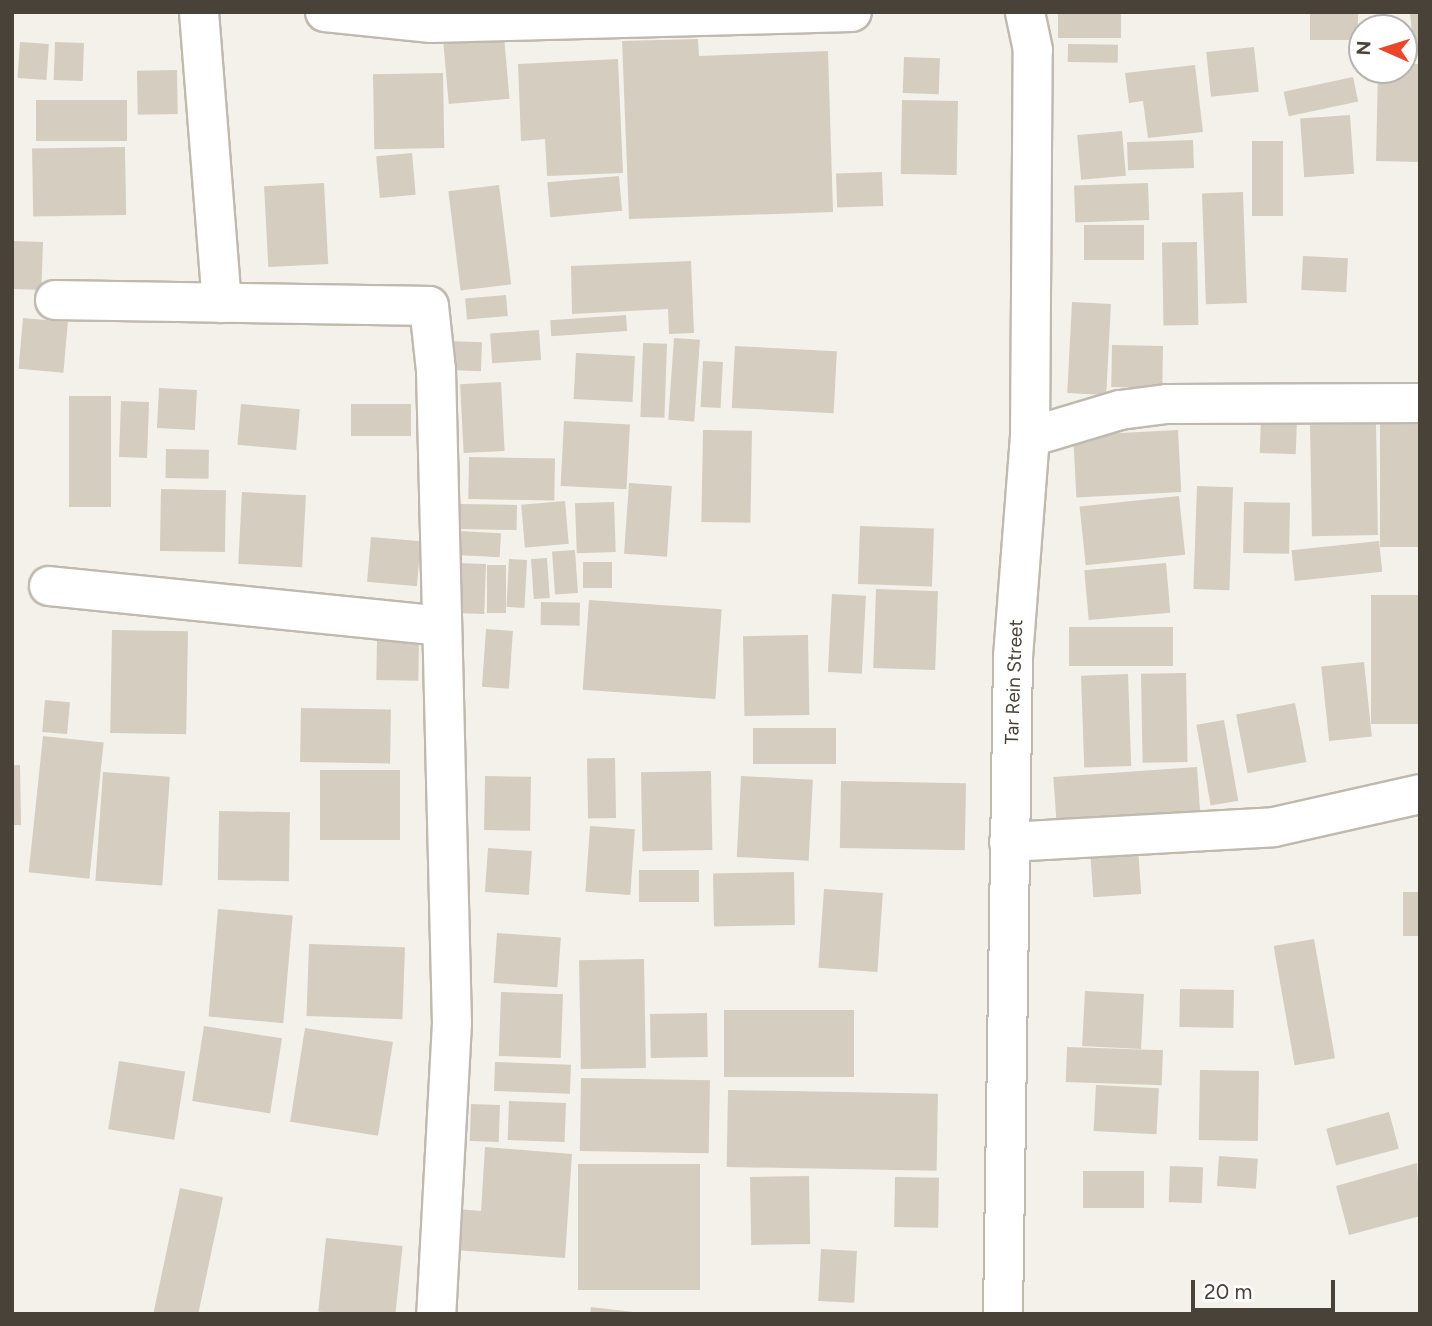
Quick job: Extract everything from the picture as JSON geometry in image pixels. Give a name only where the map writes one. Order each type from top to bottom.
[{"type":"street","points":[[200,12],[222,303]]},
{"type":"street","points":[[325,12],[431,23],[852,12]]},
{"type":"street","name":"Tar Rein Street","points":[[1003,1314],[1013,657],[1030,437],[1032,50],[1025,12]]},
{"type":"street","points":[[55,300],[429,306],[452,1023],[436,1314]]},
{"type":"street","points":[[1030,437],[1120,410],[1167,404],[1420,403]]},
{"type":"street","points":[[49,586],[441,626]]},
{"type":"street","points":[[1009,842],[1274,827],[1420,794]]},
{"type":"building","points":[[1058,12],[1121,12],[1121,38],[1058,38]]},
{"type":"building","points":[[1310,12],[1358,12],[1348,14],[1348,40],[1310,40]]},
{"type":"building","points":[[1420,12],[1420,56],[1418,14],[1410,14]]},
{"type":"building","points":[[504,36],[509,99],[449,104],[443,41]]},
{"type":"building","points":[[698,39],[699,56],[828,51],[833,212],[629,219],[622,41]]},
{"type":"building","points":[[20,42],[49,44],[46,80],[17,78]]},
{"type":"building","points":[[55,42],[84,43],[83,81],[54,80]]},
{"type":"building","points":[[1068,44],[1118,45],[1118,63],[1068,62]]},
{"type":"building","points":[[1254,47],[1259,92],[1211,97],[1206,52]]},
{"type":"building","points":[[904,57],[940,58],[939,94],[903,93]]},
{"type":"building","points":[[618,59],[623,173],[547,176],[545,139],[521,141],[518,64]]},
{"type":"building","points":[[1420,64],[1420,162],[1376,161],[1378,84],[1418,84]]},
{"type":"building","points":[[1195,65],[1203,132],[1148,138],[1143,101],[1129,103],[1125,73]]},
{"type":"building","points":[[177,70],[178,114],[138,115],[137,71]]},
{"type":"building","points":[[443,73],[444,148],[374,149],[373,74]]},
{"type":"building","points":[[1348,78],[1348,84],[1354,84],[1358,101],[1289,116],[1284,92]]},
{"type":"building","points":[[36,100],[127,100],[127,141],[36,141]]},
{"type":"building","points":[[902,100],[958,101],[957,175],[901,174]]},
{"type":"building","points":[[1350,115],[1354,174],[1304,177],[1300,118]]},
{"type":"building","points":[[1122,131],[1126,176],[1081,180],[1077,135]]},
{"type":"building","points":[[1193,140],[1194,168],[1128,170],[1127,142]]},
{"type":"building","points":[[1252,141],[1283,141],[1283,216],[1252,216]]},
{"type":"building","points":[[125,147],[126,215],[33,217],[32,149]]},
{"type":"building","points":[[412,153],[416,195],[380,198],[376,156]]},
{"type":"building","points":[[882,172],[883,206],[837,208],[836,174]]},
{"type":"building","points":[[619,176],[622,211],[550,217],[547,182]]},
{"type":"building","points":[[324,183],[328,264],[268,267],[264,186]]},
{"type":"building","points":[[1148,183],[1149,220],[1075,223],[1074,186]]},
{"type":"building","points":[[499,185],[511,284],[461,290],[448,191]]},
{"type":"building","points":[[1243,192],[1247,303],[1206,304],[1202,193]]},
{"type":"building","points":[[1084,225],[1144,225],[1144,260],[1084,260]]},
{"type":"building","points":[[12,241],[43,242],[41,290],[12,289]]},
{"type":"building","points":[[1197,242],[1198,325],[1163,326],[1162,243]]},
{"type":"building","points":[[1303,256],[1348,258],[1346,292],[1301,290]]},
{"type":"building","points":[[691,261],[694,333],[669,334],[668,309],[572,314],[571,266]]},
{"type":"building","points":[[506,295],[508,316],[467,319],[465,299]]},
{"type":"building","points":[[1072,302],[1111,304],[1106,395],[1067,393]]},
{"type":"building","points":[[626,315],[627,331],[551,336],[550,320]]},
{"type":"building","points":[[23,318],[68,322],[63,373],[19,369]]},
{"type":"building","points":[[539,330],[541,360],[492,363],[490,333]]},
{"type":"building","points":[[674,338],[700,340],[694,422],[668,420]]},
{"type":"building","points":[[449,341],[482,342],[481,371],[448,370]]},
{"type":"building","points":[[643,343],[667,344],[664,418],[640,417]]},
{"type":"building","points":[[1112,345],[1163,346],[1162,388],[1111,387]]},
{"type":"building","points":[[735,346],[837,351],[834,413],[732,408]]},
{"type":"building","points":[[576,353],[635,356],[633,402],[574,399]]},
{"type":"building","points":[[703,361],[723,362],[721,408],[701,407]]},
{"type":"building","points":[[501,382],[505,451],[464,453],[460,384]]},
{"type":"building","points":[[159,388],[197,390],[195,430],[157,428]]},
{"type":"building","points":[[69,396],[111,396],[111,507],[69,507]]},
{"type":"building","points":[[121,401],[149,402],[147,458],[119,457]]},
{"type":"building","points":[[241,404],[300,409],[296,450],[237,445]]},
{"type":"building","points":[[351,404],[411,404],[411,436],[351,436]]},
{"type":"building","points":[[1380,413],[1420,413],[1420,547],[1380,547]]},
{"type":"building","points":[[1261,417],[1297,418],[1296,454],[1260,453]]},
{"type":"building","points":[[564,421],[630,424],[627,489],[561,486]]},
{"type":"building","points":[[1376,424],[1378,535],[1312,536],[1310,425]]},
{"type":"building","points":[[703,430],[752,431],[750,523],[701,522]]},
{"type":"building","points":[[1178,430],[1181,492],[1076,497],[1073,435]]},
{"type":"building","points":[[166,449],[209,450],[208,479],[165,478]]},
{"type":"building","points":[[469,457],[555,459],[554,500],[468,499]]},
{"type":"building","points":[[629,483],[672,486],[667,557],[624,554]]},
{"type":"building","points":[[1197,486],[1233,487],[1229,590],[1193,589]]},
{"type":"building","points":[[161,489],[226,490],[225,552],[160,551]]},
{"type":"building","points":[[242,492],[306,495],[302,567],[238,564]]},
{"type":"building","points":[[1179,496],[1185,555],[1086,565],[1080,506]]},
{"type":"building","points":[[565,501],[569,544],[525,548],[521,505]]},
{"type":"building","points":[[614,502],[616,552],[577,553],[575,503]]},
{"type":"building","points":[[1244,502],[1290,503],[1289,554],[1243,553]]},
{"type":"building","points":[[460,504],[517,505],[517,530],[460,529]]},
{"type":"building","points":[[860,526],[934,529],[932,587],[858,584]]},
{"type":"building","points":[[458,531],[501,533],[500,557],[457,555]]},
{"type":"building","points":[[371,537],[421,541],[417,586],[367,582]]},
{"type":"building","points":[[1379,541],[1382,572],[1295,581],[1291,550]]},
{"type":"building","points":[[575,550],[578,593],[555,594],[552,552]]},
{"type":"building","points":[[547,558],[550,598],[534,599],[531,559]]},
{"type":"building","points":[[509,559],[527,560],[524,608],[506,607]]},
{"type":"building","points":[[583,562],[612,562],[612,588],[583,588]]},
{"type":"building","points":[[457,563],[486,564],[484,614],[455,613]]},
{"type":"building","points":[[1166,563],[1170,613],[1089,620],[1084,570]]},
{"type":"building","points":[[487,565],[506,565],[506,613],[487,613]]},
{"type":"building","points":[[876,589],[938,591],[935,670],[873,668]]},
{"type":"building","points":[[832,594],[866,596],[862,674],[828,672]]},
{"type":"building","points":[[1371,595],[1420,595],[1420,724],[1371,724]]},
{"type":"building","points":[[589,600],[722,609],[715,699],[583,690]]},
{"type":"building","points":[[541,602],[580,603],[580,626],[541,625]]},
{"type":"building","points":[[1069,627],[1173,627],[1173,666],[1069,666]]},
{"type":"building","points":[[486,629],[513,631],[509,689],[482,687]]},
{"type":"building","points":[[112,630],[188,631],[186,734],[110,733]]},
{"type":"building","points":[[808,635],[809,715],[744,716],[743,636]]},
{"type":"building","points":[[377,640],[419,641],[418,681],[376,680]]},
{"type":"building","points":[[1364,662],[1372,737],[1329,741],[1321,666]]},
{"type":"building","points":[[1186,673],[1188,762],[1143,763],[1141,674]]},
{"type":"building","points":[[1128,674],[1131,766],[1084,768],[1081,676]]},
{"type":"building","points":[[45,700],[70,702],[67,734],[42,732]]},
{"type":"building","points":[[1295,703],[1306,762],[1248,773],[1236,714]]},
{"type":"building","points":[[301,708],[391,710],[390,764],[300,762]]},
{"type":"building","points":[[1224,720],[1238,801],[1211,806],[1196,725]]},
{"type":"building","points":[[753,728],[836,728],[836,764],[753,764]]},
{"type":"building","points":[[43,736],[104,742],[89,879],[29,872]]},
{"type":"building","points":[[587,758],[615,758],[616,818],[588,818]]},
{"type":"building","points":[[12,765],[20,765],[21,825],[13,825]]},
{"type":"building","points":[[1197,767],[1201,823],[1057,833],[1053,777]]},
{"type":"building","points":[[320,770],[400,770],[400,840],[320,840]]},
{"type":"building","points":[[711,771],[712,850],[642,851],[641,772]]},
{"type":"building","points":[[103,772],[170,777],[162,885],[95,881]]},
{"type":"building","points":[[485,776],[531,777],[530,831],[484,830]]},
{"type":"building","points":[[741,776],[813,780],[809,861],[737,857]]},
{"type":"building","points":[[841,781],[966,783],[965,850],[840,848]]},
{"type":"building","points":[[219,811],[290,812],[289,881],[218,880]]},
{"type":"building","points":[[590,826],[635,829],[630,895],[585,892]]},
{"type":"building","points":[[488,848],[532,851],[529,895],[485,892]]},
{"type":"building","points":[[1138,848],[1141,894],[1093,897],[1090,851]]},
{"type":"building","points":[[639,870],[699,870],[699,902],[639,902]]},
{"type":"building","points":[[794,872],[795,925],[714,926],[713,873]]},
{"type":"building","points":[[824,889],[883,893],[877,972],[818,968]]},
{"type":"building","points":[[1403,892],[1420,892],[1420,936],[1403,936]]},
{"type":"building","points":[[218,909],[293,916],[283,1023],[209,1017]]},
{"type":"building","points":[[497,933],[561,937],[557,987],[494,983]]},
{"type":"building","points":[[1314,939],[1335,1058],[1295,1065],[1274,946]]},
{"type":"building","points":[[309,944],[405,947],[402,1019],[306,1016]]},
{"type":"building","points":[[644,959],[646,1068],[581,1069],[579,960]]},
{"type":"building","points":[[1180,989],[1234,990],[1233,1028],[1179,1027]]},
{"type":"building","points":[[1085,991],[1144,994],[1141,1049],[1082,1046]]},
{"type":"building","points":[[501,992],[563,994],[561,1058],[499,1056]]},
{"type":"building","points":[[724,1010],[854,1010],[854,1077],[724,1077]]},
{"type":"building","points":[[707,1013],[708,1057],[651,1058],[650,1014]]},
{"type":"building","points":[[204,1026],[282,1038],[270,1113],[192,1101]]},
{"type":"building","points":[[305,1028],[393,1042],[378,1136],[290,1122]]},
{"type":"building","points":[[1067,1047],[1163,1050],[1162,1085],[1066,1082]]},
{"type":"building","points":[[119,1061],[185,1071],[174,1140],[108,1129]]},
{"type":"building","points":[[495,1062],[571,1065],[570,1094],[494,1091]]},
{"type":"building","points":[[1200,1070],[1259,1071],[1258,1141],[1199,1140]]},
{"type":"building","points":[[581,1078],[710,1080],[709,1153],[580,1151]]},
{"type":"building","points":[[1096,1085],[1159,1088],[1157,1134],[1094,1131]]},
{"type":"building","points":[[728,1090],[938,1094],[937,1171],[727,1167]]},
{"type":"building","points":[[509,1101],[566,1103],[565,1142],[508,1140]]},
{"type":"building","points":[[471,1104],[500,1105],[499,1142],[470,1141]]},
{"type":"building","points":[[1389,1112],[1399,1149],[1336,1166],[1326,1129]]},
{"type":"building","points":[[485,1147],[572,1154],[565,1258],[455,1250],[458,1209],[481,1211]]},
{"type":"building","points":[[1219,1156],[1258,1159],[1256,1189],[1217,1186]]},
{"type":"building","points":[[1417,1163],[1420,1216],[1349,1235],[1336,1186]]},
{"type":"building","points":[[578,1164],[700,1164],[700,1290],[578,1290]]},
{"type":"building","points":[[1170,1166],[1203,1167],[1202,1203],[1169,1202]]},
{"type":"building","points":[[1083,1171],[1144,1171],[1144,1208],[1083,1208]]},
{"type":"building","points":[[809,1176],[810,1244],[751,1245],[750,1177]]},
{"type":"building","points":[[895,1177],[939,1178],[938,1228],[894,1227]]},
{"type":"building","points":[[180,1188],[223,1197],[198,1314],[153,1313]]},
{"type":"building","points":[[326,1238],[403,1246],[395,1314],[318,1312]]},
{"type":"building","points":[[821,1249],[857,1251],[854,1303],[818,1301]]},
{"type":"building","points":[[591,1307],[634,1312],[634,1314],[590,1314]]}]
